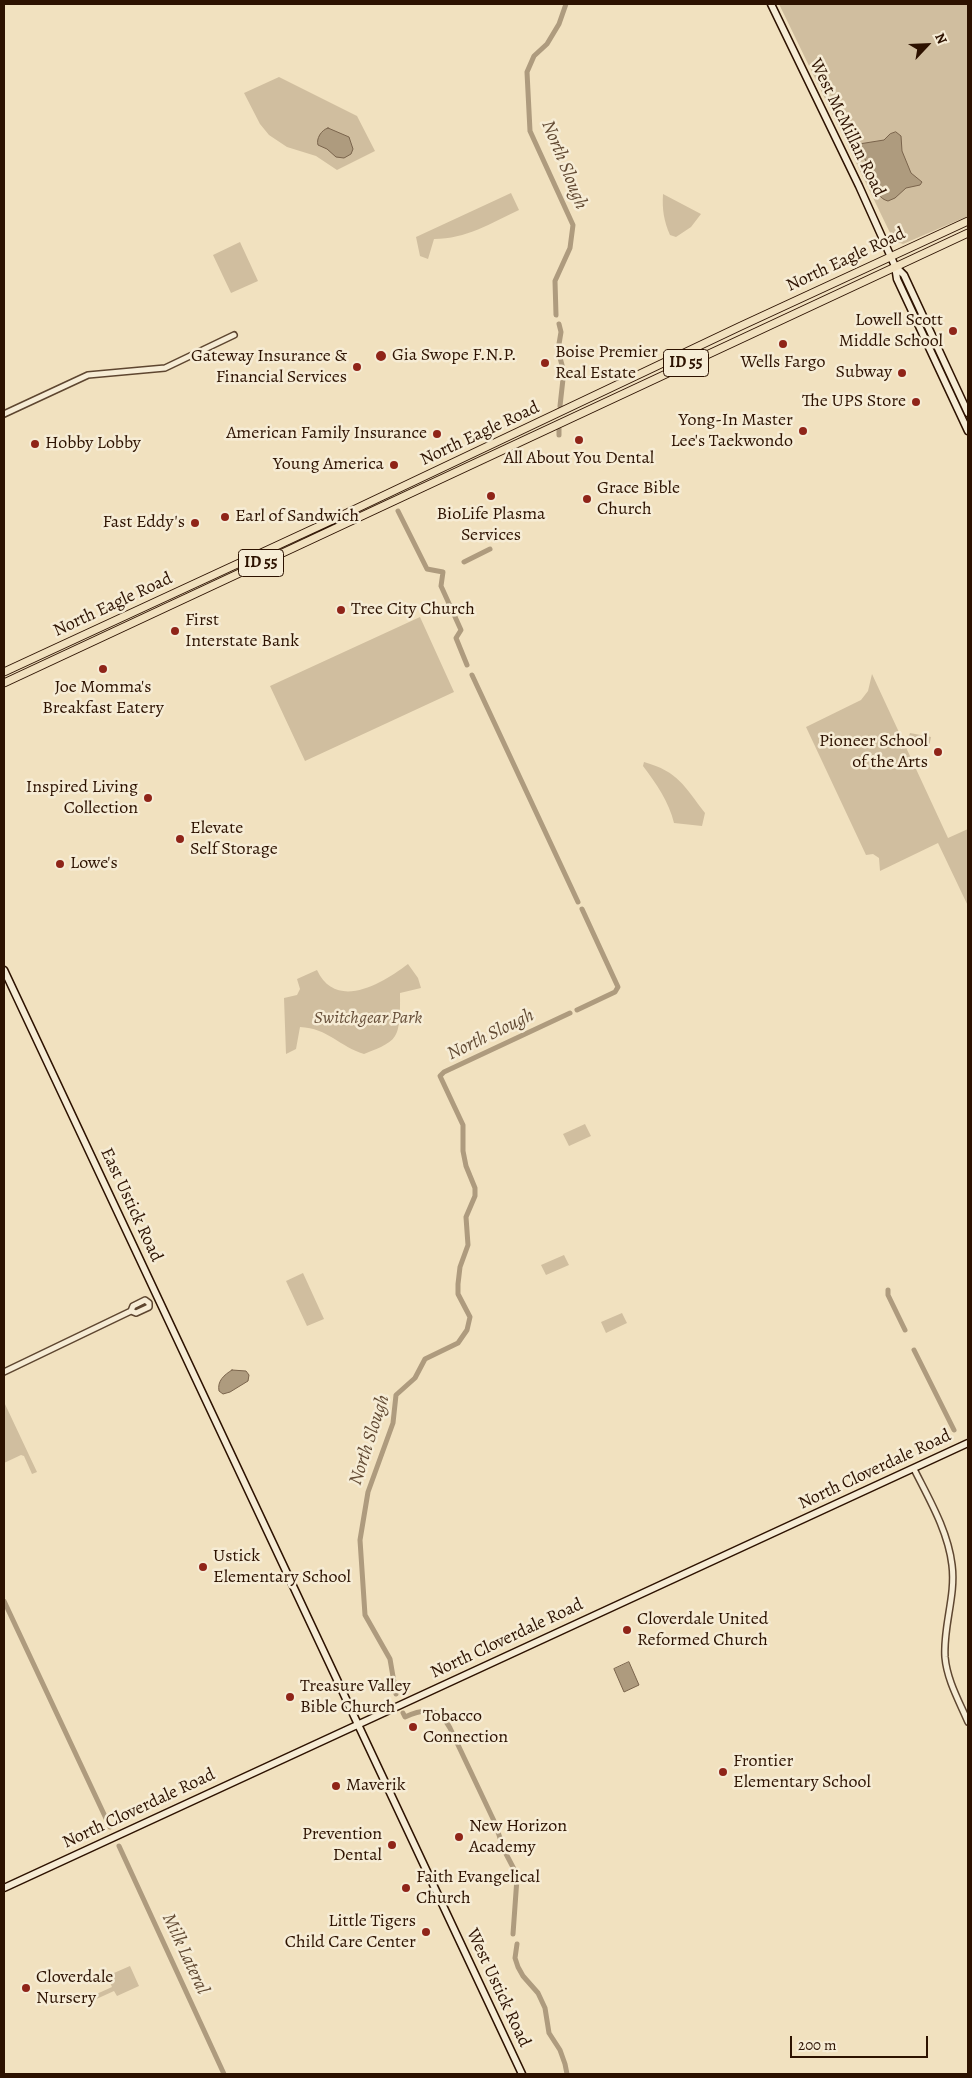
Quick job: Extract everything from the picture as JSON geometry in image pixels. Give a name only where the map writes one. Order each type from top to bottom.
[{"type":"highway","name":"North Eagle Road","points":[[4,672],[226,570],[890,256],[968,221]]},
{"type":"highway","name":"North Eagle Road","points":[[4,683],[84,644],[351,522],[604,401],[968,233]]},
{"type":"highway","points":[[619,394],[632,378]]},
{"type":"highway","points":[[604,401],[616,386]]},
{"type":"highway","points":[[149,614],[152,608],[214,580],[226,570]]},
{"type":"highway","points":[[84,644],[96,635],[143,614],[146,606]]},
{"type":"main road","name":"West McMillan Road","points":[[771,4],[859,186],[895,266],[897,279],[968,430]]},
{"type":"main road","name":"West McMillan Road","points":[[895,266],[904,275],[968,413]]},
{"type":"main road","name":"East Ustick Road","points":[[4,970],[230,1453]]},
{"type":"main road","name":"North Cloverdale Road","points":[[4,1888],[968,1443]]},
{"type":"main road","name":"West Ustick Road","points":[[230,1453],[522,2074]]},
{"type":"street","points":[[4,414],[88,376],[165,368],[234,335]]},
{"type":"street","points":[[4,1372],[131,1311]]},
{"type":"street","points":[[914,1469],[942,1528],[950,1550],[953,1567],[952,1593],[945,1656],[950,1681],[968,1722]]},
{"type":"green space","points":[[779,4],[968,4],[968,216],[903,244],[894,241]]},
{"type":"green space","points":[[279,77],[357,116],[375,151],[337,170],[316,156],[287,147],[269,135],[260,124],[244,93]]},
{"type":"green space","points":[[511,193],[519,210],[468,233],[434,239],[428,259],[420,256],[416,237]]},
{"type":"green space","points":[[663,194],[701,214],[691,227],[676,237],[670,235],[666,225],[663,210]]},
{"type":"green space","points":[[240,242],[258,281],[231,293],[213,255]]},
{"type":"green space","points":[[420,617],[454,692],[305,761],[270,686]]},
{"type":"green space","points":[[872,674],[948,838],[968,829],[968,906],[938,843],[880,871],[879,858],[873,854],[866,855],[806,727],[861,700],[868,691]]},
{"type":"green space","points":[[910,733],[931,737],[929,747],[915,745],[908,739]]},
{"type":"green space","points":[[644,762],[665,770],[680,781],[705,813],[702,826],[674,823],[661,793],[643,766]]},
{"type":"green space","name":"Switchgear Park","points":[[408,964],[418,978],[421,988],[400,993],[400,1015],[397,1032],[389,1042],[364,1054],[326,1034],[310,1028],[300,1027],[296,1049],[286,1054],[284,998],[297,995],[300,989],[297,979],[317,970],[325,982],[336,989],[347,991],[360,990],[385,979]]},
{"type":"green space","points":[[585,1124],[591,1136],[569,1146],[563,1134]]},
{"type":"green space","points":[[564,1255],[569,1265],[546,1275],[541,1265]]},
{"type":"green space","points":[[303,1273],[324,1319],[307,1326],[286,1281]]},
{"type":"green space","points":[[622,1313],[627,1323],[606,1333],[601,1322]]},
{"type":"green space","points":[[4,1402],[37,1472],[32,1474],[24,1456],[21,1455],[4,1463]]},
{"type":"green space","points":[[130,1966],[139,1986],[117,1996],[114,1991],[92,2001],[90,1997],[112,1987],[107,1976]]},
{"type":"shaded area","points":[[328,128],[349,137],[353,149],[351,154],[344,158],[336,157],[327,149],[318,145],[320,135]]},
{"type":"shaded area","points":[[896,132],[901,136],[902,151],[911,173],[922,182],[920,185],[906,188],[895,198],[888,201],[883,199],[876,190],[869,166],[857,149],[859,144],[884,140],[890,134]]},
{"type":"shaded area","points":[[232,1370],[246,1371],[249,1375],[248,1381],[223,1394],[219,1391],[220,1381]]},
{"type":"shaded area","points":[[629,1662],[639,1685],[624,1692],[614,1669]]},
{"type":"waterway","name":"North Slough","points":[[556,315],[555,281],[570,248],[573,225],[530,131],[527,72],[534,56],[547,44],[559,24],[566,4]]},
{"type":"waterway","name":"North Slough","points":[[559,324],[561,332],[558,350],[563,369]]},
{"type":"waterway","name":"North Slough","points":[[560,406],[563,379]]},
{"type":"waterway","name":"North Slough","points":[[559,429],[559,435]]},
{"type":"waterway","name":"North Slough","points":[[398,511],[427,569],[443,572],[441,586],[461,630],[456,638],[467,665]]},
{"type":"waterway","name":"North Slough","points":[[464,562],[490,549]]},
{"type":"waterway","name":"North Slough","points":[[472,675],[578,902]]},
{"type":"waterway","name":"North Slough","points":[[577,1010],[615,992],[618,987],[582,909]]},
{"type":"waterway","name":"North Slough","points":[[396,1694],[390,1659],[365,1615],[360,1540],[368,1492],[393,1423],[396,1395],[415,1378],[425,1359],[458,1343],[467,1330],[470,1317],[458,1294],[458,1284],[460,1267],[468,1245],[466,1217],[475,1196],[475,1188],[466,1166],[463,1151],[463,1125],[440,1076],[444,1072],[570,1013]]},
{"type":"waterway","points":[[888,1290],[888,1295],[905,1330]]},
{"type":"waterway","points":[[914,1350],[954,1430]]},
{"type":"waterway","name":"Milk Lateral","points":[[4,1601],[110,1827]]},
{"type":"waterway","name":"North Slough","points":[[403,1713],[405,1717],[418,1712],[430,1711],[441,1716],[450,1728],[495,1823],[504,1850],[515,1871],[517,1878],[513,1934]]},
{"type":"waterway","name":"Milk Lateral","points":[[119,1846],[224,2074]]},
{"type":"waterway","name":"North Slough","points":[[517,1944],[515,1958],[518,1967],[523,1976],[538,1993],[545,2008],[549,2033],[560,2050],[567,2074]]},
{"type":"place","name":"Lowell Scott Middle School","points":[[953,331]]},
{"type":"place","name":"Wells Fargo","points":[[783,344]]},
{"type":"place","name":"Gia Swope F.N.P.","points":[[381,356]]},
{"type":"place","name":"Boise Premier Real Estate","points":[[545,363]]},
{"type":"place","name":"Gateway Insurance & Financial Services","points":[[357,367]]},
{"type":"place","name":"Subway","points":[[902,373]]},
{"type":"place","name":"The UPS Store","points":[[916,402]]},
{"type":"place","name":"Yong-In Master Lee's Taekwondo","points":[[803,431]]},
{"type":"place","name":"American Family Insurance","points":[[437,434]]},
{"type":"place","name":"All About You Dental","points":[[579,440]]},
{"type":"place","name":"Hobby Lobby","points":[[35,444]]},
{"type":"place","name":"Young America","points":[[394,465]]},
{"type":"place","name":"BioLife Plasma Services","points":[[491,496]]},
{"type":"place","name":"Grace Bible Church","points":[[587,499]]},
{"type":"place","name":"Earl of Sandwich","points":[[225,517]]},
{"type":"place","name":"Fast Eddy's","points":[[195,523]]},
{"type":"place","name":"Tree City Church","points":[[341,610]]},
{"type":"place","name":"First Interstate Bank","points":[[175,631]]},
{"type":"place","name":"Joe Momma's Breakfast Eatery","points":[[103,669]]},
{"type":"place","name":"Pioneer School of the Arts","points":[[938,752]]},
{"type":"place","name":"Inspired Living Collection","points":[[148,798]]},
{"type":"place","name":"Elevate Self Storage","points":[[180,839]]},
{"type":"place","name":"Lowe's","points":[[60,864]]},
{"type":"place","name":"Ustick Elementary School","points":[[203,1567]]},
{"type":"place","name":"Cloverdale United Reformed Church","points":[[627,1630]]},
{"type":"place","name":"Treasure Valley Bible Church","points":[[290,1697]]},
{"type":"place","name":"Tobacco Connection","points":[[413,1727]]},
{"type":"place","name":"Frontier Elementary School","points":[[723,1772]]},
{"type":"place","name":"Maverik","points":[[336,1786]]},
{"type":"place","name":"New Horizon Academy","points":[[459,1837]]},
{"type":"place","name":"Prevention Dental","points":[[392,1845]]},
{"type":"place","name":"Faith Evangelical Church","points":[[406,1888]]},
{"type":"place","name":"Little Tigers Child Care Center","points":[[426,1932]]},
{"type":"place","name":"Cloverdale Nursery","points":[[26,1988]]}]
